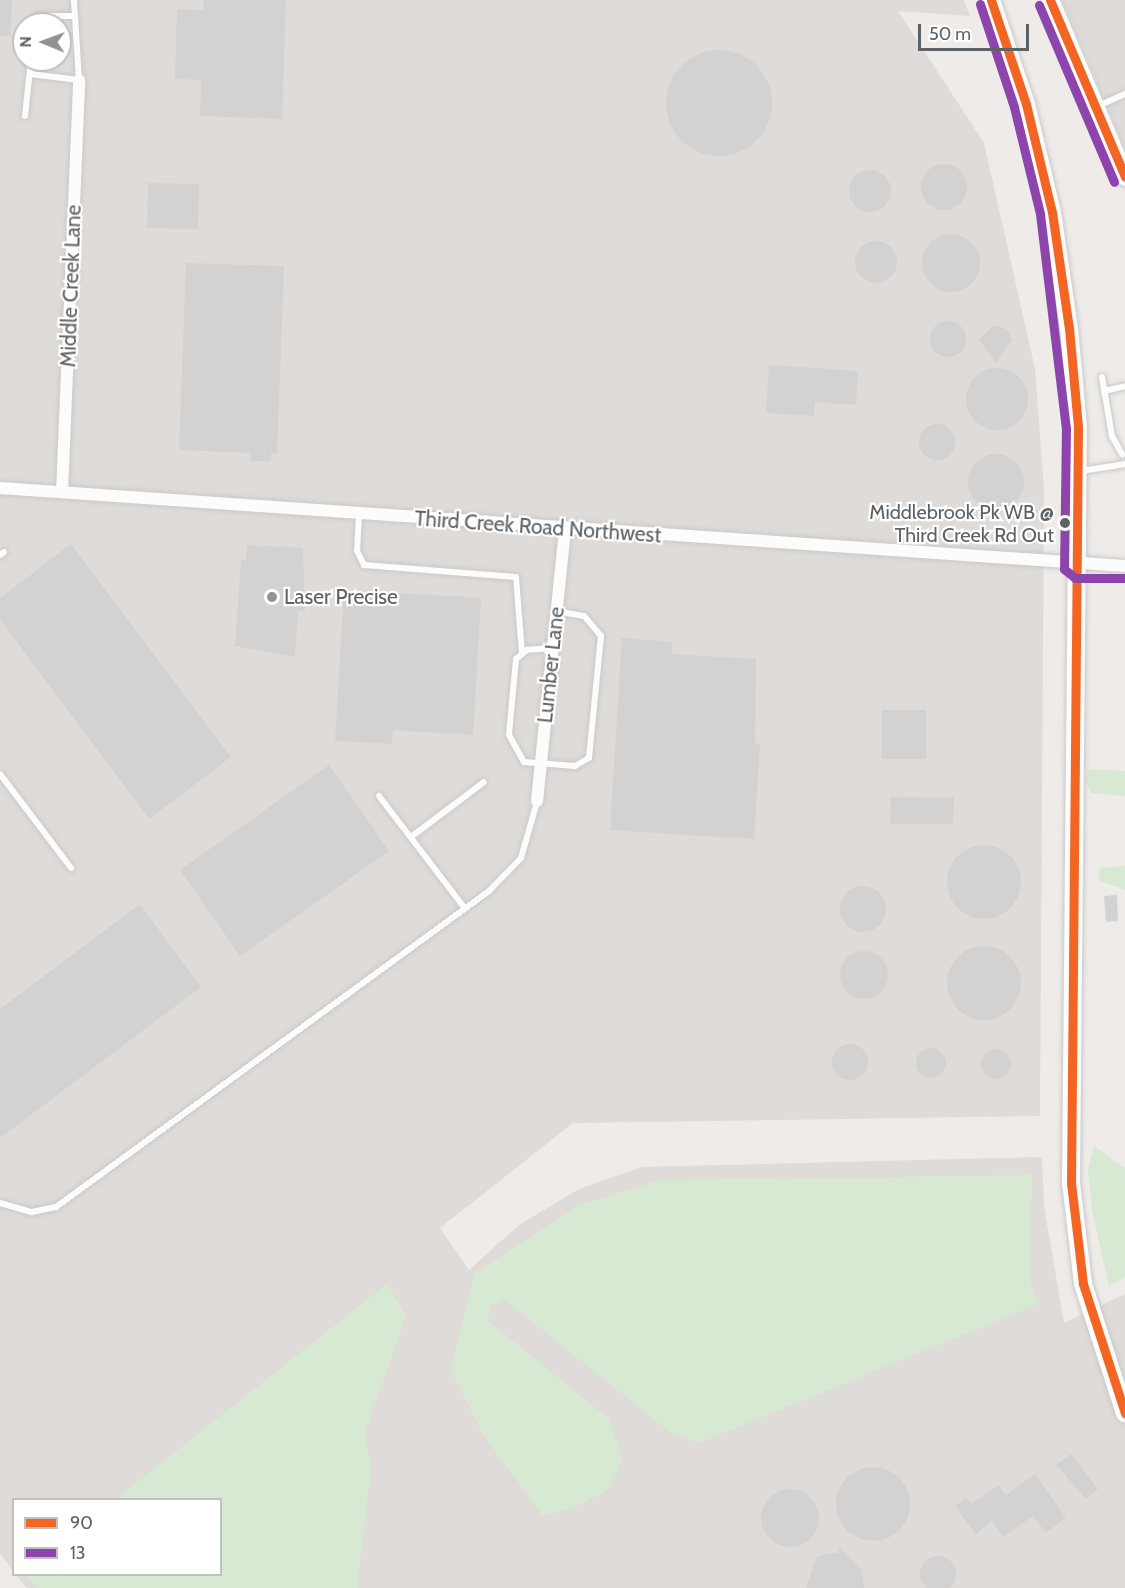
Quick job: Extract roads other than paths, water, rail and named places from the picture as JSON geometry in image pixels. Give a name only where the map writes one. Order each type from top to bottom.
[{"type":"main road","points":[[979,0],[1007,47]]},
{"type":"main road","points":[[991,0],[1007,47],[1052,212],[1069,328],[1077,472],[1071,1183],[1083,1284],[1125,1413]]},
{"type":"main road","points":[[1050,0],[1098,106],[1125,177]]},
{"type":"street","name":"Middle Creek Lane","points":[[62,492],[79,80]]},
{"type":"street","name":"Third Creek Road Northwest","points":[[0,488],[1076,566],[1125,566]]},
{"type":"street","name":"Lumber Lane","points":[[537,801],[565,529]]},
{"type":"lane","points":[[25,116],[30,74],[79,80],[75,0]]},
{"type":"lane","points":[[1098,106],[1125,94]]},
{"type":"lane","points":[[1077,472],[1125,464],[1123,454],[1112,435],[1102,377]]},
{"type":"lane","points":[[1104,391],[1125,386]]},
{"type":"lane","points":[[359,514],[357,551],[364,565],[516,577],[522,653],[513,666],[509,735],[524,762],[541,765],[584,763],[594,727],[599,630],[584,616],[556,611]]},
{"type":"lane","points":[[522,653],[553,648]]},
{"type":"lane","points":[[0,774],[71,868]]},
{"type":"lane","points":[[411,837],[484,782]]},
{"type":"lane","points":[[379,796],[464,907]]},
{"type":"lane","points":[[0,1203],[32,1212],[56,1208],[464,907],[521,858],[537,801]]},
{"type":"place","name":"Middlebrook Pk WB @ Third Creek Rd Out","points":[[1065,523]]},
{"type":"place","name":"Laser Precise","points":[[272,597]]}]
